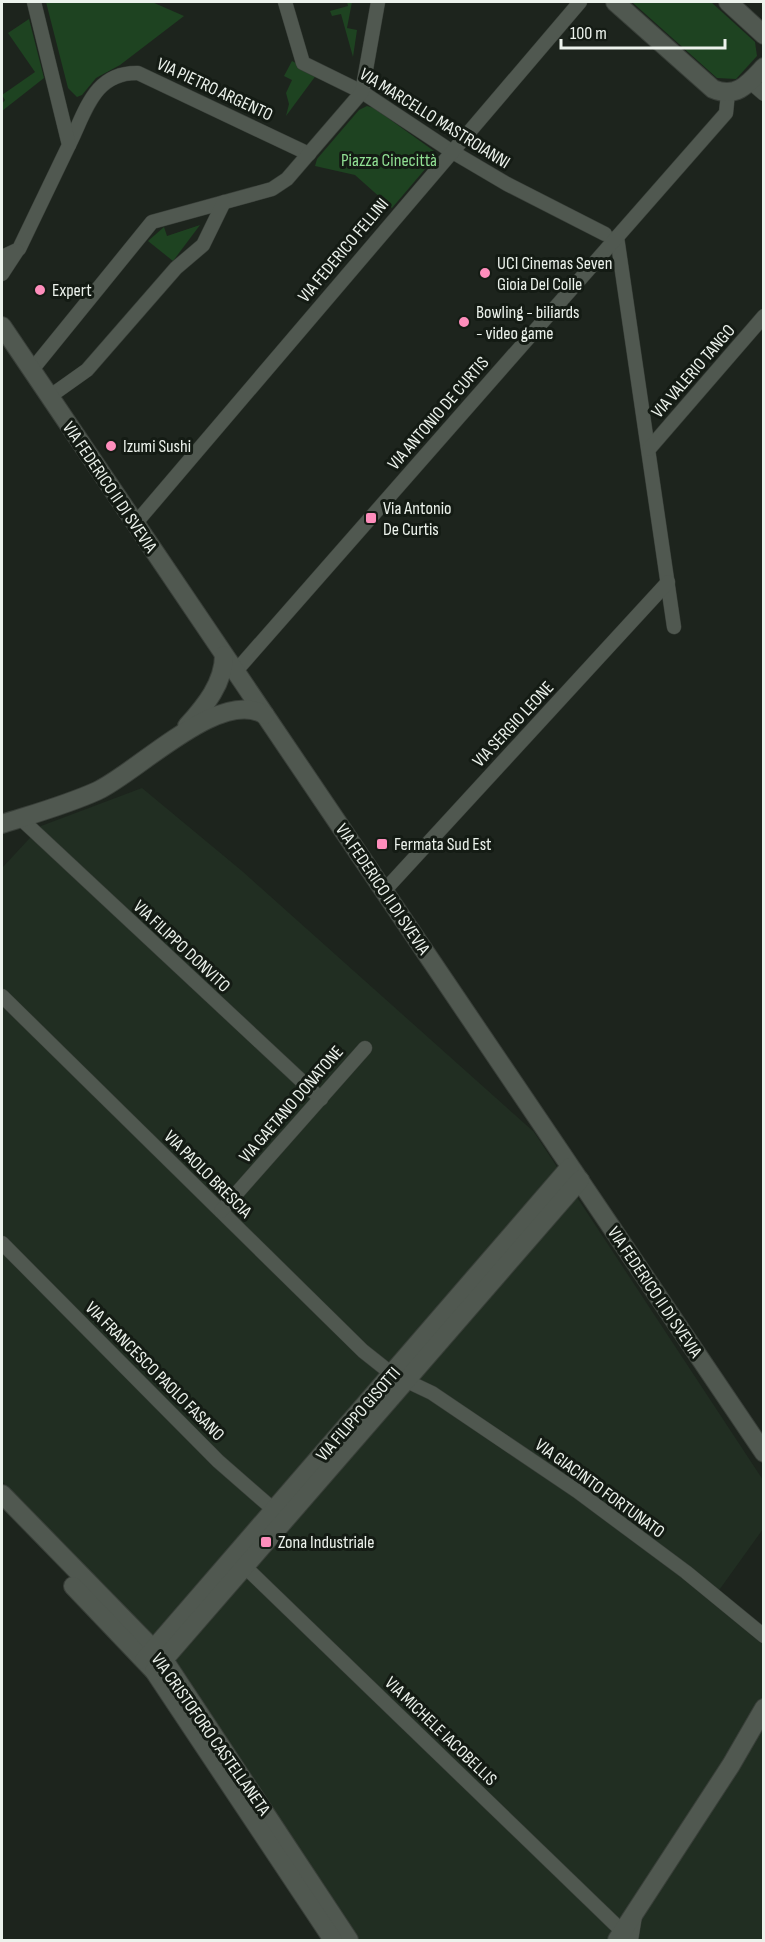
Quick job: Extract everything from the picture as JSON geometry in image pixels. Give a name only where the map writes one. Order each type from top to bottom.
[{"type":"street","points":[[34,2],[69,145]]},
{"type":"street","name":"VIA MARCELLO MASTROIANNI","points":[[285,2],[303,63],[362,92],[451,151],[507,184],[611,235]]},
{"type":"street","points":[[32,371],[152,222],[277,187],[309,154],[362,92],[378,2]]},
{"type":"street","name":"VIA FEDERICO FELLINI","points":[[135,524],[580,2]]},
{"type":"street","points":[[615,2],[713,89],[728,93],[744,87],[757,88],[764,67]]},
{"type":"street","points":[[731,2],[762,32]]},
{"type":"street","name":"VIA PIETRO ARGENTO","points":[[2,274],[19,249],[100,86],[114,76],[138,73],[309,154]]},
{"type":"street","name":"VIA ANTONIO DE CURTIS","points":[[240,677],[611,235],[726,112],[728,93]]},
{"type":"street","points":[[49,397],[87,370],[176,268],[203,245],[224,202]]},
{"type":"street","points":[[611,235],[649,449],[674,627]]},
{"type":"street","points":[[2,257],[19,249]]},
{"type":"street","name":"VIA VALERIO TANGO","points":[[649,449],[758,332],[764,316]]},
{"type":"street","name":"VIA FEDERICO II DI SVEVIA","points":[[2,326],[764,1453]]},
{"type":"street","name":"VIA SERGIO LEONE","points":[[384,891],[668,582]]},
{"type":"street","points":[[205,713],[222,672],[224,654]]},
{"type":"street","points":[[2,824],[79,798],[112,783],[178,736],[205,713],[235,698],[240,677]]},
{"type":"street","points":[[205,713],[253,708],[265,715]]},
{"type":"street","name":"VIA FILIPPO DONVITO","points":[[20,818],[321,1099]]},
{"type":"street","name":"VIA PAOLO BRESCIA","points":[[2,996],[363,1351],[399,1377]]},
{"type":"street","name":"VIA GAETANO DONATONE","points":[[221,1211],[365,1048]]},
{"type":"street","name":"VIA FILIPPO GISOTTI","points":[[154,1660],[575,1174]]},
{"type":"street","name":"VIA FRANCESCO PAOLO FASANO","points":[[2,1243],[218,1461],[280,1515]]},
{"type":"street","name":"VIA GIACINTO FORTUNATO","points":[[399,1377],[446,1402],[577,1491],[686,1572],[764,1636]]},
{"type":"street","name":"VIA CRISTOFORO CASTELLANETA","points":[[2,1494],[154,1660],[350,1941]]},
{"type":"street","name":"VIA CRISTOFORO CASTELLANETA","points":[[2,1510],[154,1660],[333,1941]]},
{"type":"street","name":"VIA MICHELE IACOBELLIS","points":[[239,1561],[624,1938]]},
{"type":"street","points":[[624,1938],[636,1912],[764,1708]]},
{"type":"street","points":[[730,1765],[764,1721]]},
{"type":"shaded area","points":[[142,788],[242,871],[534,1132],[763,1480],[763,1529],[712,1600],[763,1643],[763,1940],[359,1940],[176,1667],[2,1481],[2,868],[41,826]]},
{"type":"green space","points":[[46,2],[152,2],[184,16],[120,65],[96,78],[82,95],[77,97],[68,88]]},
{"type":"green space","points":[[347,2],[352,2],[347,28],[357,30],[353,57],[341,14],[332,16],[330,11],[348,6]]},
{"type":"green space","points":[[632,2],[711,2],[755,42],[757,56],[736,79],[717,78]]},
{"type":"green space","points":[[29,19],[44,78],[2,111],[2,104],[5,100],[2,95],[35,72],[8,33]]},
{"type":"green space","points":[[292,61],[317,74],[286,116],[289,104],[286,93],[292,80],[284,76]]},
{"type":"green space","name":"Piazza Cinecittà","points":[[367,106],[374,108],[434,151],[432,161],[392,208],[355,175],[315,166],[317,159],[359,110]]},
{"type":"green space","points":[[200,225],[173,261],[148,241],[164,227],[167,236]]},
{"type":"place","name":"UCI Cinemas Seven Gioia Del Colle","points":[[485,273]]},
{"type":"place","name":"Expert","points":[[40,290]]},
{"type":"place","name":"Bowling - biliards - video game","points":[[464,322]]},
{"type":"place","name":"Izumi Sushi","points":[[111,446]]},
{"type":"place","name":"Via Antonio De Curtis","points":[[371,518]]},
{"type":"place","name":"Fermata Sud Est","points":[[382,844]]},
{"type":"place","name":"Zona Industriale","points":[[266,1542]]}]
